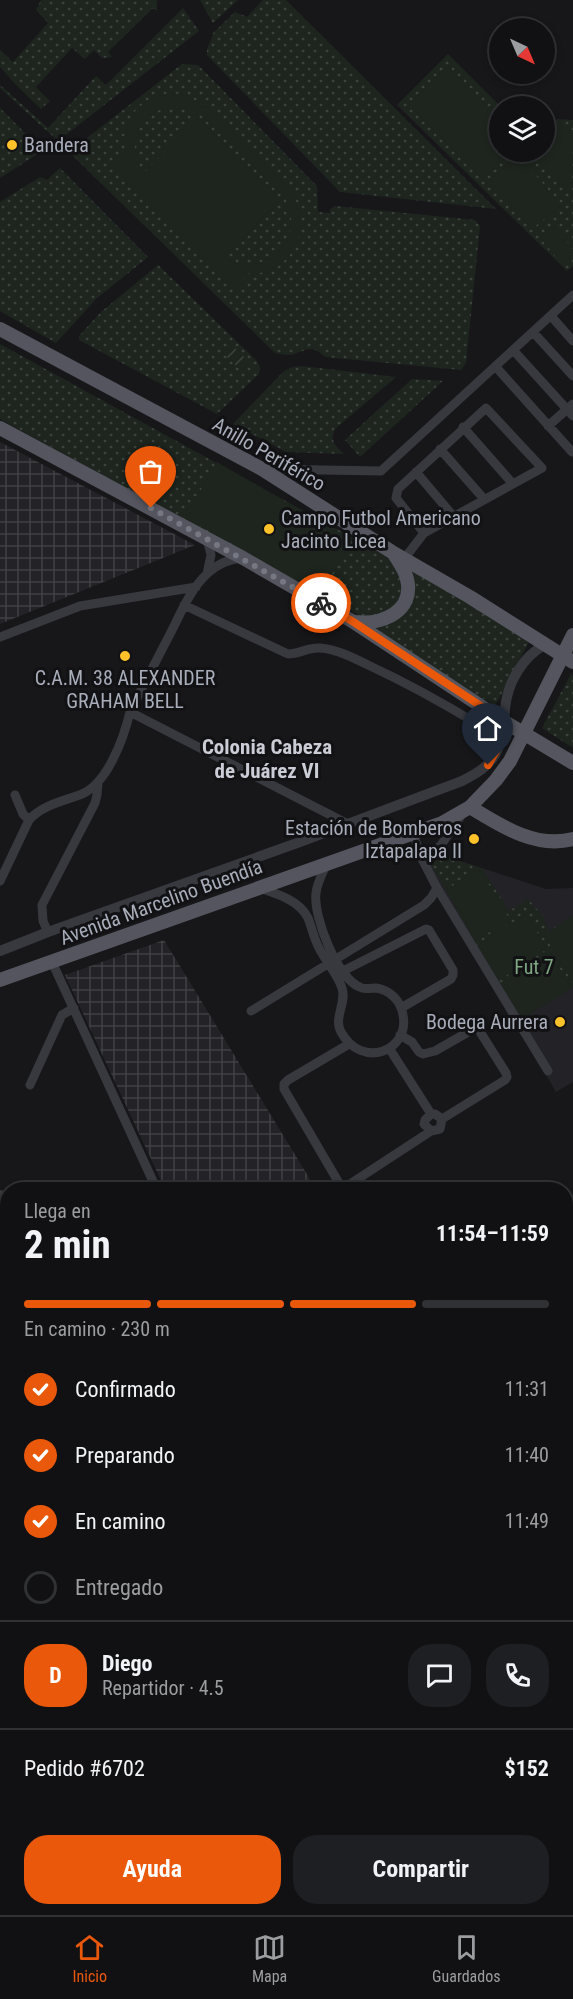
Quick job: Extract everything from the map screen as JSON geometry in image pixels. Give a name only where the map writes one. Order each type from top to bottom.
[{"type":"main road","name":"Anillo Periférico","points":[[0,329],[262,469],[568,659]]},
{"type":"main road","points":[[0,428],[243,558],[352,621],[505,722],[573,762]]},
{"type":"main road","points":[[352,621],[367,623],[381,621],[389,618],[402,605],[407,593],[407,580],[398,555]]},
{"type":"main road","name":"Avenida Marcelino Buendía","points":[[0,980],[413,834],[442,823],[466,810],[496,780],[510,761],[568,659],[573,635]]},
{"type":"main road","points":[[466,810],[524,836],[550,842],[573,839]]},
{"type":"street","points":[[262,469],[381,471],[573,295]]},
{"type":"street","points":[[551,316],[573,341]]},
{"type":"street","points":[[533,332],[573,376]]},
{"type":"street","points":[[514,351],[571,410],[548,426]]},
{"type":"street","points":[[496,367],[572,452]]},
{"type":"street","points":[[398,555],[424,533],[542,468],[486,408],[398,489],[396,498],[424,533]]},
{"type":"street","points":[[463,428],[513,484]]},
{"type":"street","points":[[440,449],[484,499]]},
{"type":"street","points":[[416,472],[454,517]]},
{"type":"street","points":[[206,538],[211,555],[207,574]]},
{"type":"street","points":[[0,881],[29,820],[35,813],[86,792],[98,783],[126,729],[130,712],[184,605],[196,587],[207,574],[224,561],[243,558]]},
{"type":"street","points":[[0,637],[80,606],[196,587]]},
{"type":"street","points":[[184,605],[288,654],[322,648],[351,657],[411,685],[479,725]]},
{"type":"street","name":"Avenida Marcelino Buendía","points":[[0,951],[348,824],[462,781],[477,773],[488,765],[499,746],[505,722],[507,696],[522,664],[528,656],[546,644]]},
{"type":"street","points":[[130,712],[348,824]]},
{"type":"street","points":[[48,932],[43,921],[42,904],[95,803],[98,783]]},
{"type":"street","points":[[15,795],[18,805],[29,820]]},
{"type":"street","points":[[423,861],[441,845],[466,810]]},
{"type":"street","points":[[413,834],[423,861],[437,888],[548,1071]]},
{"type":"street","points":[[259,888],[299,906],[306,915],[318,946],[332,961],[362,988],[379,989],[392,995],[401,1008],[404,1024],[400,1035],[389,1048],[371,1054],[356,1050],[349,1044],[339,1028],[340,1011],[344,998],[342,988],[332,961],[323,935],[316,893],[327,863]]},
{"type":"street","points":[[251,1011],[424,905],[437,888]]},
{"type":"street","points":[[343,971],[426,929],[429,930],[453,970],[453,975],[451,979],[401,1008]]},
{"type":"street","points":[[52,962],[153,1182]]},
{"type":"street","points":[[30,1085],[62,1015],[74,1008]]},
{"type":"street","points":[[400,1035],[423,1054],[435,1051],[475,1027],[480,1030],[507,1077],[425,1120],[426,1133]]},
{"type":"street","points":[[338,1182],[284,1089],[284,1084],[349,1044]]},
{"type":"street","points":[[353,1182],[426,1133],[440,1129],[436,1114],[389,1048]]},
{"type":"shaded area","points":[[0,442],[195,545],[0,624]]},
{"type":"shaded area","points":[[448,857],[546,889],[573,888],[573,1082],[556,1092],[422,864],[429,860]]},
{"type":"shaded area","points":[[164,940],[312,1182],[162,1182],[65,975]]},
{"type":"green space","points":[[41,0],[157,0],[157,11],[153,8],[108,52],[112,57],[102,58],[94,50],[85,59],[72,48],[36,87],[50,101],[41,109],[0,67],[0,50],[13,62],[48,23],[36,10]]},
{"type":"green space","points":[[200,0],[238,0],[213,23]]},
{"type":"green space","points":[[263,0],[286,0],[496,209],[340,192],[207,55],[213,33],[235,12],[247,17]]},
{"type":"green space","points":[[183,8],[199,31],[58,141],[0,88],[0,85],[48,128],[96,76],[106,85]]},
{"type":"green space","points":[[448,54],[490,96],[489,162],[555,162],[555,121],[573,120],[573,266],[567,271],[397,105]]},
{"type":"green space","points":[[182,64],[198,65],[317,186],[318,212],[330,213],[330,209],[335,206],[475,220],[480,226],[466,363],[461,370],[325,357],[310,349],[292,355],[275,353],[73,156],[74,148]]},
{"type":"green space","points":[[448,66],[489,109],[489,162],[501,162],[483,179],[409,104]]},
{"type":"green space","points":[[172,93],[185,95],[203,105],[290,189],[297,204],[300,220],[299,235],[294,249],[273,269],[258,273],[240,273],[245,280],[237,287],[110,164],[119,154],[126,158],[125,133],[133,114],[148,101]],"holes":[[[177,106],[201,115],[284,196],[289,208],[290,232],[285,244],[267,260],[252,264],[229,260],[154,185],[227,255],[281,199],[198,118],[144,173],[139,166],[135,141],[141,125],[153,113]]]},
{"type":"green space","points":[[0,108],[36,144],[38,150],[36,155],[0,178]]},
{"type":"green space","points":[[558,121],[573,139],[572,195],[544,162],[555,162],[555,124]]},
{"type":"green space","points":[[511,162],[525,162],[561,205],[532,229],[490,179]]},
{"type":"green space","points":[[60,168],[148,257],[96,299],[56,343],[0,311],[0,202],[40,177],[47,180]]},
{"type":"green space","points":[[553,225],[573,249],[573,255],[562,264],[539,237]]},
{"type":"green space","points":[[158,265],[257,361],[260,367],[259,374],[217,414],[79,340],[79,336],[101,312]]},
{"type":"green space","points":[[0,344],[384,555],[395,565],[401,577],[402,591],[398,603],[385,613],[364,618],[0,419]]},
{"type":"green space","points":[[232,345],[250,363],[242,371],[223,353]]},
{"type":"green space","points":[[302,366],[396,377],[335,429],[333,440],[344,454],[286,452],[233,424],[283,372],[292,367]]},
{"type":"green space","points":[[412,379],[443,381],[360,457],[345,440]]},
{"type":"green space","name":"Campo Futbol Americano Jacinto Licea","points":[[217,462],[352,540],[320,594],[185,517]]},
{"type":"green space","points":[[410,566],[529,642],[495,706],[370,629],[387,625],[402,615]]},
{"type":"green space","points":[[571,674],[573,676],[573,748],[542,728]]},
{"type":"green space","name":"Fut 7","points":[[448,857],[483,869],[509,911],[528,899],[542,915],[549,931],[573,916],[573,987],[520,1020],[429,860]]},
{"type":"green space","points":[[479,868],[510,920],[475,941],[446,890]]},
{"type":"green space","points":[[526,914],[547,949],[498,981],[477,945]]},
{"type":"green space","points":[[573,916],[573,983],[544,935]]},
{"type":"green space","points":[[550,953],[572,988],[520,1020],[500,984]]},
{"type":"way so far","points":[[151,508],[321,603]]},
{"type":"place","name":"Bandera","points":[[12,145]]},
{"type":"place","name":"Campo Futbol Americano Jacinto Licea","points":[[269,529]]},
{"type":"place","name":"C.A.M. 38 ALEXANDER GRAHAM BELL","points":[[125,656]]},
{"type":"place","name":"Estación de Bomberos Iztapalapa II","points":[[474,839]]},
{"type":"place","name":"Bodega Aurrera","points":[[560,1022]]},
{"type":"district","name":"Colonia Cabeza de Juárez VI","points":[[267,759]]},
{"type":"route","points":[[321,603],[505,722],[499,746],[488,765]]}]
